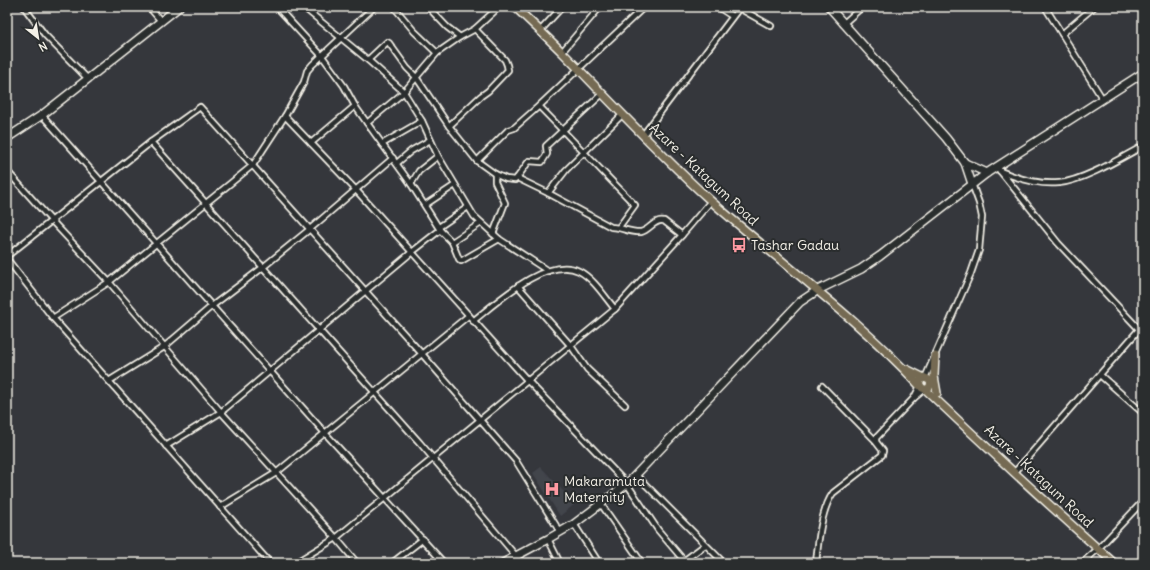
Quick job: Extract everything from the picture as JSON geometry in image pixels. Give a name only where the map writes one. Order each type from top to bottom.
[{"type":"main road","name":"Azare - Katagum Road","points":[[518,8],[622,115],[711,200],[818,290],[924,387],[1014,473],[1114,563]]},
{"type":"main road","points":[[935,356],[934,376],[937,393]]},
{"type":"main road","name":"Azare - Katagum Road","points":[[902,367],[929,380],[924,387]]},
{"type":"main road","name":"Azare - Katagum Road","points":[[924,387],[937,393],[946,408]]},
{"type":"street","points":[[24,7],[45,35],[87,78]]},
{"type":"street","points":[[149,7],[161,21]]},
{"type":"street","points":[[7,138],[42,115],[179,7]]},
{"type":"street","points":[[277,7],[322,56],[344,86],[355,106],[397,163],[440,229],[452,242],[459,259],[461,260],[499,239]]},
{"type":"street","points":[[305,7],[404,92],[422,121],[438,156],[455,185],[468,207],[481,223],[492,234],[548,271]]},
{"type":"street","points":[[53,318],[109,282],[206,205],[253,165],[285,116],[304,82],[307,71],[374,7]]},
{"type":"street","points":[[394,7],[414,31],[437,53]]},
{"type":"street","points":[[428,7],[447,27],[460,37]]},
{"type":"street","points":[[367,123],[404,92],[437,53],[460,37],[475,29],[499,7]]},
{"type":"street","points":[[540,31],[562,7]]},
{"type":"street","points":[[562,52],[600,7]]},
{"type":"street","points":[[477,161],[508,130],[514,128],[539,106],[644,7]]},
{"type":"street","points":[[718,7],[732,16]]},
{"type":"street","points":[[643,135],[739,7],[771,26]]},
{"type":"street","points":[[829,7],[946,138],[965,163],[979,203],[982,217],[979,250],[935,356],[924,378]]},
{"type":"street","points":[[843,24],[862,7]]},
{"type":"street","points":[[1045,7],[1102,98]]},
{"type":"street","points":[[1062,34],[1094,7]]},
{"type":"street","points":[[449,126],[488,91],[508,70],[505,60],[475,29]]},
{"type":"street","points":[[368,60],[387,42],[416,77],[449,126],[477,161],[495,174],[511,180],[517,178],[528,160],[542,162],[547,154],[546,146],[602,94]]},
{"type":"street","points":[[503,563],[574,524],[627,484],[800,302],[818,290],[851,274],[880,256],[987,173],[998,169],[1102,98],[1143,73]]},
{"type":"street","points":[[311,143],[355,106]]},
{"type":"street","points":[[539,106],[635,205],[619,227]]},
{"type":"street","points":[[7,256],[151,142],[200,107],[366,291],[516,461],[560,532]]},
{"type":"street","points":[[42,115],[325,433],[444,563]]},
{"type":"street","points":[[548,193],[566,170],[622,115]]},
{"type":"street","points":[[285,116],[356,190],[528,381],[627,484],[658,530],[683,562],[705,545]]},
{"type":"street","points":[[382,144],[422,121]]},
{"type":"street","points":[[397,163],[411,151],[430,140]]},
{"type":"street","points":[[151,142],[433,459],[521,563]]},
{"type":"street","points":[[998,169],[1015,178],[1030,182],[1060,184],[1078,179],[1143,146]]},
{"type":"street","points":[[411,184],[418,172],[438,156]]},
{"type":"street","points":[[109,381],[164,347],[212,306],[310,229],[393,158]]},
{"type":"street","points":[[965,163],[987,173]]},
{"type":"street","points":[[998,169],[1058,243],[1139,329]]},
{"type":"street","points":[[7,171],[109,282],[221,412],[357,563]]},
{"type":"street","points":[[492,234],[505,203],[495,182],[495,174]]},
{"type":"street","points":[[517,178],[548,193],[611,228],[619,227],[641,232],[660,220],[664,221],[682,235]]},
{"type":"street","points":[[425,205],[455,185]]},
{"type":"street","points":[[295,563],[336,538],[615,309],[682,235],[711,200]]},
{"type":"street","points":[[166,446],[221,412],[468,207]]},
{"type":"street","points":[[452,242],[481,223]]},
{"type":"street","points":[[7,259],[53,318],[270,563]]},
{"type":"street","points":[[473,321],[518,286],[541,272],[566,268],[578,271],[590,279],[615,309]]},
{"type":"street","points":[[518,286],[570,346],[587,369],[625,406]]},
{"type":"street","points":[[220,507],[276,473],[468,316]]},
{"type":"street","points":[[1014,473],[1143,325]]},
{"type":"street","points":[[1100,375],[1143,413]]},
{"type":"street","points":[[816,563],[823,519],[828,499],[833,493],[882,455],[883,451],[875,440],[822,386]]},
{"type":"street","points":[[875,440],[924,387]]},
{"type":"street","points":[[636,475],[724,563]]},
{"type":"street","points":[[1082,563],[1098,549],[1143,501]]},
{"type":"street","points":[[600,504],[642,563]]},
{"type":"street","points":[[574,524],[599,563]]},
{"type":"street","points":[[392,563],[422,539]]},
{"type":"street","points":[[548,539],[560,563]]},
{"type":"shaded area","name":"Makaramuta Maternity","points":[[541,467],[575,504],[560,516],[533,473]]},
{"type":"place","name":"Tashar Gadau","points":[[739,245]]},
{"type":"place","name":"Makaramuta Maternity","points":[[552,489]]}]
